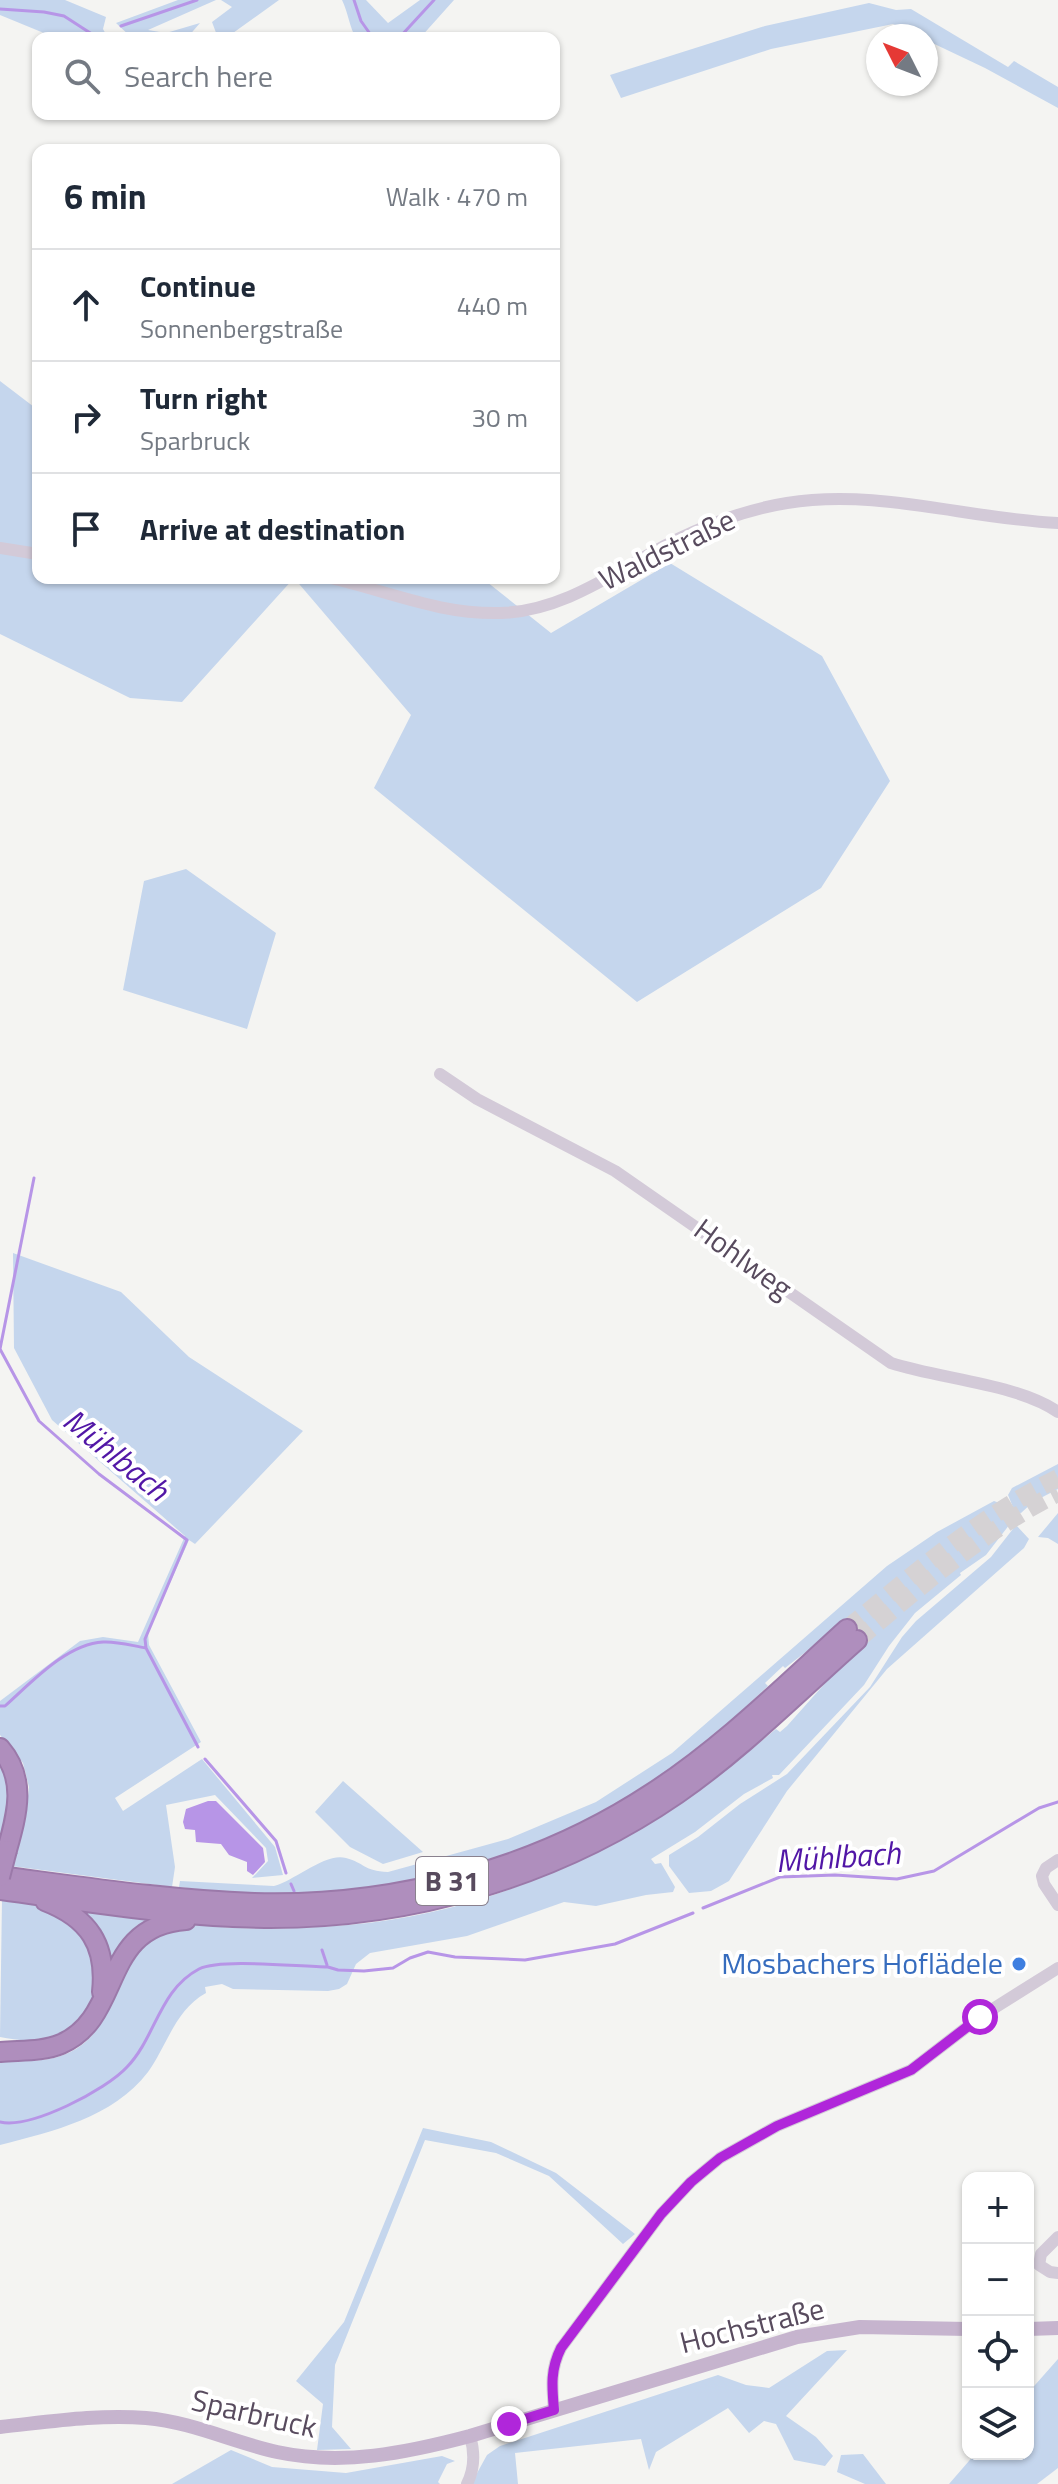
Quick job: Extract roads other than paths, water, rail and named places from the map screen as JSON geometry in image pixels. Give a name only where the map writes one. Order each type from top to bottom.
[{"type":"highway","name":"B 31","points":[[0,1876],[187,1899],[279,1903],[377,1896],[475,1874],[553,1846],[598,1825],[649,1795],[736,1730],[852,1635],[742,1744],[699,1778],[633,1822],[576,1851],[506,1880],[409,1905],[311,1917],[232,1917],[0,1890]]},
{"type":"highway","points":[[0,1748],[18,1781],[19,1798],[0,1876]]},
{"type":"highway","points":[[24,1893],[61,1907],[81,1921],[92,1934],[103,1967],[102,2000]]},
{"type":"highway","points":[[0,2052],[51,2048],[72,2038],[91,2021],[121,1959],[132,1944],[147,1932],[166,1922],[232,1917]]},
{"type":"highway","points":[[0,2042],[20,2050]]},
{"type":"main road","name":"Hochstraße","points":[[554,2410],[808,2335],[860,2327],[962,2329]]},
{"type":"main road","points":[[1034,2329],[1058,2328]]},
{"type":"main road","name":"Sparbruck","points":[[0,2427],[86,2419],[146,2418],[211,2431],[278,2452],[340,2458],[399,2454],[554,2410]]},
{"type":"street","name":"Waldstraße","points":[[350,584],[417,604],[460,612],[504,613],[564,600],[712,524],[747,512],[818,499],[871,501],[993,518],[1058,523]]},
{"type":"street","points":[[0,548],[32,553]]},
{"type":"street","name":"Hohlweg","points":[[440,1074],[477,1099],[615,1171],[891,1363],[1022,1395],[1058,1412]]},
{"type":"street","points":[[1058,1860],[1046,1868],[1042,1876],[1058,1905]]},
{"type":"street","points":[[554,2410],[551,2380],[561,2348],[661,2214],[691,2182],[720,2158],[750,2140],[911,2070],[980,2017],[1058,1968]]},
{"type":"street","points":[[1058,2237],[1041,2254],[1039,2265],[1058,2273]]},
{"type":"street","points":[[467,2484],[473,2465],[474,2448],[470,2436]]},
{"type":"waterway","points":[[121,26],[197,0]]},
{"type":"waterway","points":[[354,0],[361,21],[369,32]]},
{"type":"waterway","points":[[405,32],[434,0]]},
{"type":"waterway","points":[[0,9],[64,16],[89,32]]},
{"type":"waterway","name":"Mühlbach","points":[[34,1178],[0,1349],[39,1421],[99,1474],[187,1540],[145,1639],[146,1648],[198,1747]]},
{"type":"waterway","points":[[0,1706],[5,1706],[50,1666],[89,1644],[119,1643],[146,1648]]},
{"type":"waterway","name":"Mühlbach","points":[[205,1759],[276,1841],[286,1873]]},
{"type":"waterway","name":"Mühlbach","points":[[703,1908],[780,1877],[835,1875],[897,1879],[934,1871],[1039,1808],[1058,1802]]},
{"type":"waterway","name":"Mühlbach","points":[[291,1884],[294,1891]]},
{"type":"waterway","name":"Mühlbach","points":[[0,2122],[13,2123],[48,2114],[86,2096],[117,2076],[137,2055],[175,1989],[199,1969],[242,1964],[364,1971],[393,1968],[428,1952],[455,1957],[525,1960],[615,1944],[693,1913]]},
{"type":"waterway","name":"Mühlbach","points":[[322,1950],[327,1965]]},
{"type":"tunnel","points":[[847,1629],[975,1528],[1058,1478]]},
{"type":"tunnel","points":[[857,1640],[978,1542],[1058,1493]]},
{"type":"place","name":"Mosbachers Hoflädele","points":[[1019,1964]]}]
